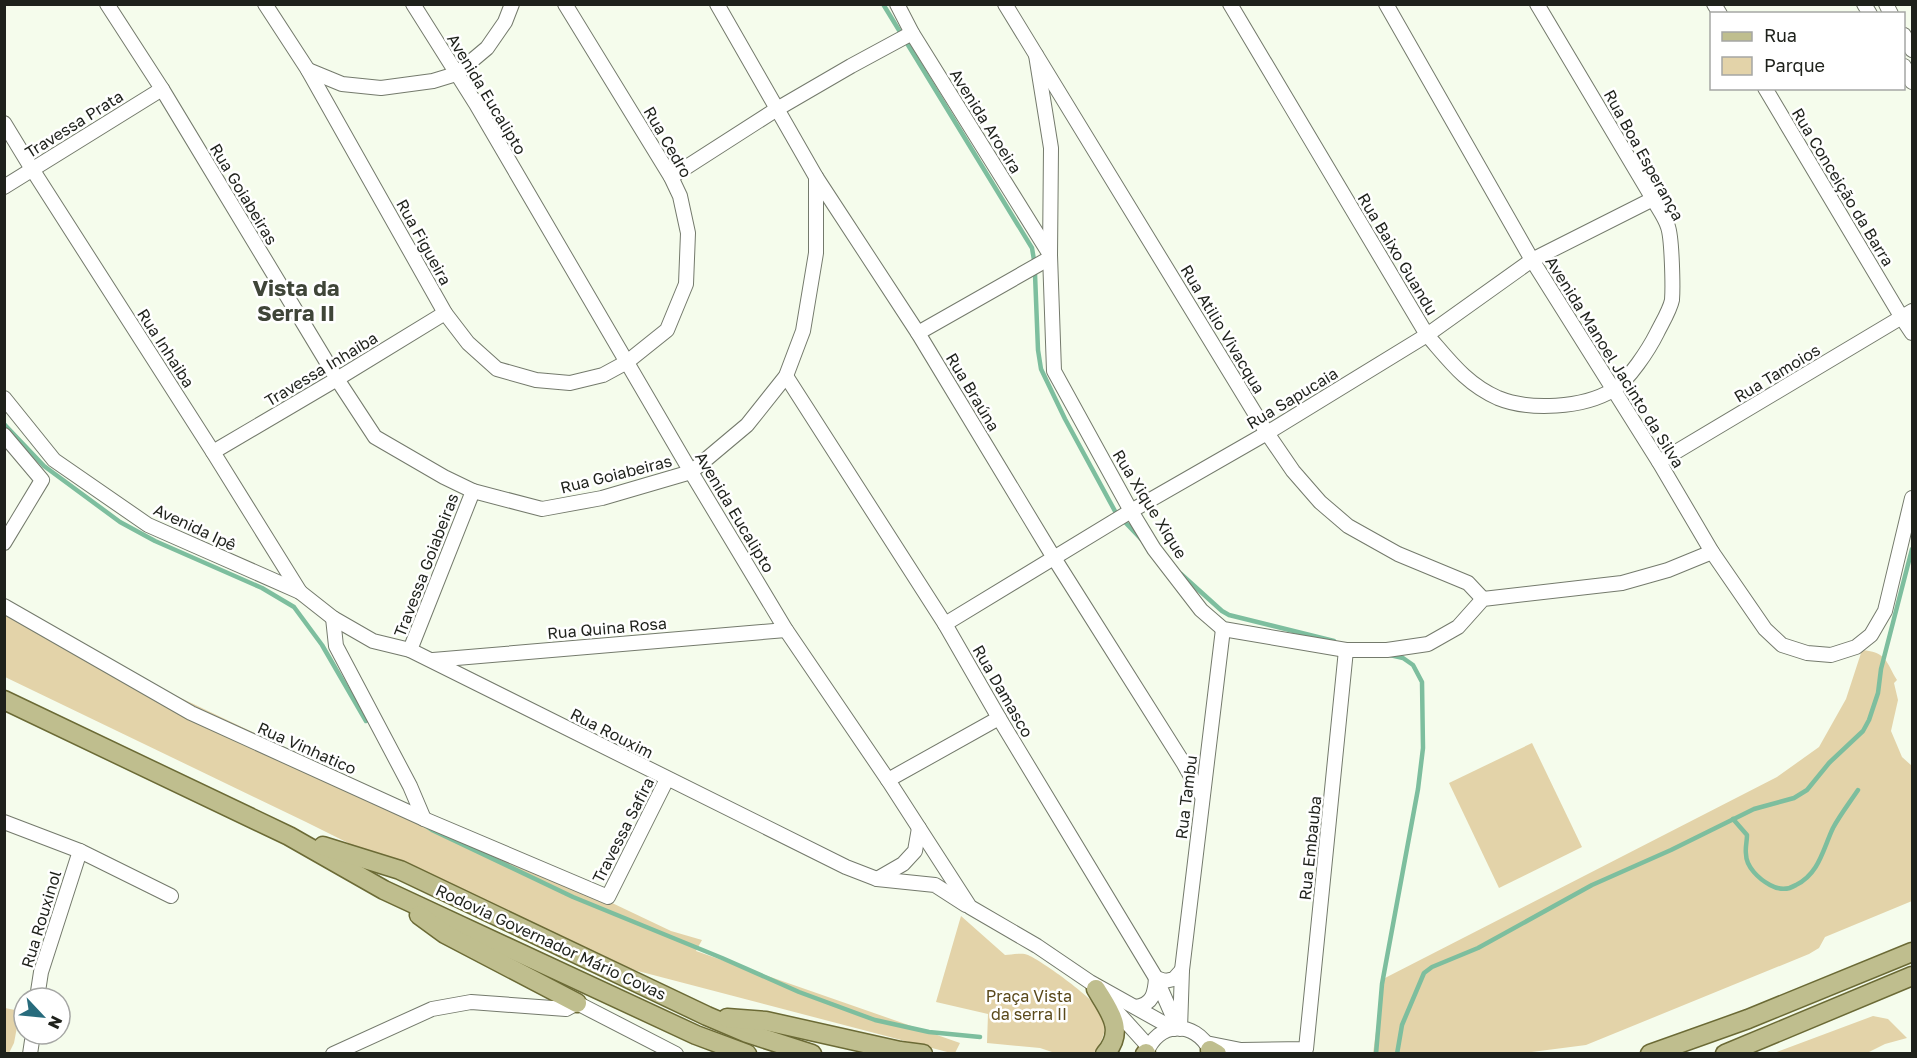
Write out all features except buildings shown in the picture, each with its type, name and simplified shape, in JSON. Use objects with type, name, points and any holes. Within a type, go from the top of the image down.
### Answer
[{"type":"main road","name":"Rodovia Governador Mário Covas","points":[[4,700],[289,836],[384,890],[696,1035],[747,1053]]},
{"type":"main road","name":"Rodovia Governador Mário Covas","points":[[289,836],[400,870],[707,1016],[747,1033],[812,1053]]},
{"type":"main road","points":[[384,890],[445,934],[577,1003]]},
{"type":"main road","points":[[1650,1053],[1748,1019],[1912,952]]},
{"type":"main road","points":[[1726,1053],[1912,976]]},
{"type":"main road","points":[[1093,985],[1114,1019],[1115,1034],[1105,1053]]},
{"type":"main road","points":[[707,1016],[766,1021],[900,1052],[923,1053]]},
{"type":"street","name":"Rua Goiabeiras","points":[[107,4],[162,89],[337,379],[375,437],[472,491],[542,509],[602,498],[691,472],[747,425],[786,376],[803,332],[816,253],[816,177]]},
{"type":"street","name":"Rua Figueira","points":[[265,4],[308,69],[445,313],[468,343],[497,369],[536,380],[570,383],[603,375],[627,362]]},
{"type":"street","name":"Avenida Eucalipto","points":[[413,4],[476,104],[786,630],[888,780],[970,908],[1037,946],[1093,985],[1178,1028],[1194,1032],[1211,1050],[1306,1049]]},
{"type":"street","points":[[308,69],[342,84],[381,88],[433,81],[456,74],[487,48],[506,22],[512,4]]},
{"type":"street","name":"Rua Cedro","points":[[565,4],[671,177],[680,196],[688,233],[686,284],[667,330],[627,362]]},
{"type":"street","name":"Rua Braúna","points":[[717,4],[816,177],[918,333],[1202,796]]},
{"type":"street","name":"Avenida Aroeira","points":[[897,4],[904,37],[1050,256]]},
{"type":"street","name":"Rua Atilio Vivacqua","points":[[1005,4],[1267,433],[1293,471],[1320,502],[1348,526],[1398,554],[1468,583],[1483,599]]},
{"type":"street","name":"Rua Baixo Guandu","points":[[1230,4],[1427,335],[1461,375],[1498,398],[1521,404],[1552,406],[1592,399],[1614,390]]},
{"type":"street","name":"Avenida Manoel Jacinto da Silva","points":[[1386,4],[1532,260],[1713,552],[1765,629],[1782,645],[1807,653],[1831,656],[1856,647],[1871,634],[1885,611],[1912,498]]},
{"type":"street","name":"Rua Boa Esperança","points":[[1537,4],[1669,228],[1672,302],[1652,344],[1635,368],[1614,390]]},
{"type":"street","points":[[671,177],[777,109],[904,37]]},
{"type":"street","name":"Rua Xique Xique","points":[[1036,55],[1051,148],[1050,256],[1054,371],[1154,549],[1201,610],[1223,629]]},
{"type":"street","points":[[1905,68],[1912,82]]},
{"type":"street","name":"Travessa Prata","points":[[4,187],[162,89]]},
{"type":"street","name":"Rua Conceição da Barra","points":[[1766,90],[1907,315],[1912,333]]},
{"type":"street","name":"Rua Inhaiba","points":[[4,123],[300,592]]},
{"type":"street","name":"Rua Sapucaia","points":[[945,624],[1427,335],[1532,260],[1653,199]]},
{"type":"street","points":[[918,333],[1050,256]]},
{"type":"street","name":"Travessa Inhaiba","points":[[213,452],[445,313]]},
{"type":"street","name":"Rua Tamoios","points":[[1659,462],[1907,315]]},
{"type":"street","name":"Rua Damasco","points":[[786,376],[945,624],[1156,978],[1178,1028]]},
{"type":"street","name":"Avenida Ipê","points":[[7,406],[54,460],[148,525],[300,592],[333,618]]},
{"type":"street","points":[[4,435],[42,480],[4,543]]},
{"type":"street","name":"Travessa Goiabeiras","points":[[410,650],[472,491]]},
{"type":"street","points":[[1223,629],[1346,650],[1387,650],[1428,644],[1458,627],[1483,599],[1623,583],[1668,570],[1713,552]]},
{"type":"street","name":"Rua Vinhatico","points":[[4,606],[191,713],[424,819],[608,897]]},
{"type":"street","points":[[333,618],[336,645],[410,786],[424,819]]},
{"type":"street","name":"Rua Rouxim","points":[[333,618],[373,641],[410,650],[846,867],[878,879],[934,885],[970,908]]},
{"type":"street","name":"Rua Tambu","points":[[1178,1028],[1182,970],[1223,629]]},
{"type":"street","name":"Rua Quina Rosa","points":[[430,660],[786,630]]},
{"type":"street","name":"Rua Embauba","points":[[1306,1049],[1346,650]]},
{"type":"street","points":[[888,780],[999,718]]},
{"type":"street","points":[[1184,764],[1207,758]]},
{"type":"street","name":"Travessa Safira","points":[[608,897],[667,779]]},
{"type":"street","points":[[4,822],[80,851],[171,896]]},
{"type":"street","points":[[878,879],[903,864],[915,850],[919,828]]},
{"type":"street","name":"Rua Rouxinol","points":[[39,986],[41,972],[80,851]]},
{"type":"street","points":[[1136,1007],[1151,1000],[1155,991],[1156,978],[1166,981],[1174,980],[1182,970]]},
{"type":"street","name":"Avenida Eucalipto","points":[[1093,985],[1146,1052]]},
{"type":"street","points":[[333,1053],[432,1010],[471,1002],[567,1009],[577,1003],[676,1053]]},
{"type":"street","points":[[1146,1052],[1155,1037],[1162,1032],[1178,1028]]},
{"type":"green space","points":[[4,614],[671,931],[702,940],[696,951],[960,1043],[955,1053],[951,1053],[569,953],[306,822],[5,677]]},
{"type":"green space","points":[[1862,650],[1876,653],[1885,659],[1897,680],[1894,683],[1898,700],[1891,731],[1902,757],[1912,766],[1912,901],[1825,937],[1819,948],[1809,954],[1586,1045],[1516,1054],[1373,1054],[1383,979],[1777,777],[1819,747],[1846,699]]},
{"type":"green space","points":[[1532,743],[1582,847],[1499,888],[1449,783]]},
{"type":"green space","name":"Praça Vista da serra II","points":[[961,916],[1005,955],[1023,954],[1035,959],[1069,982],[1099,1009],[1103,1015],[1104,1031],[1093,1054],[1055,1053],[1040,1048],[987,1043],[988,1014],[936,1002]]},
{"type":"green space","points":[[5,1008],[12,1009],[12,1046],[9,1053],[5,1053]]},
{"type":"green space","points":[[1873,1016],[1888,1019],[1907,1038],[1885,1044],[1867,1053],[1774,1053]]},
{"type":"waterway","points":[[883,4],[1032,248],[1034,260]]},
{"type":"waterway","points":[[1035,274],[1041,369],[1065,419],[1116,513]]},
{"type":"waterway","points":[[4,424],[44,466],[120,522],[155,541],[262,588],[294,607],[322,645],[366,721]]},
{"type":"waterway","points":[[1123,520],[1142,540]]},
{"type":"waterway","points":[[1397,1054],[1402,1025],[1424,973],[1432,967],[1478,948],[1592,885],[1671,850],[1754,809],[1794,798],[1807,790],[1829,763],[1863,731],[1869,720],[1878,693],[1881,669],[1912,549]]},
{"type":"waterway","points":[[1181,574],[1229,615],[1334,641]]},
{"type":"waterway","points":[[1376,1054],[1382,984],[1418,789],[1423,748],[1422,682],[1413,665],[1403,658],[1390,655]]},
{"type":"waterway","points":[[1733,819],[1747,835],[1747,859],[1754,872],[1773,887],[1787,889],[1804,880],[1815,868],[1833,828],[1858,790]]},
{"type":"waterway","points":[[426,826],[573,897],[799,992],[875,1020],[929,1032],[980,1037]]},
{"type":"district","name":"Vista da Serra II","points":[[296,300]]}]
